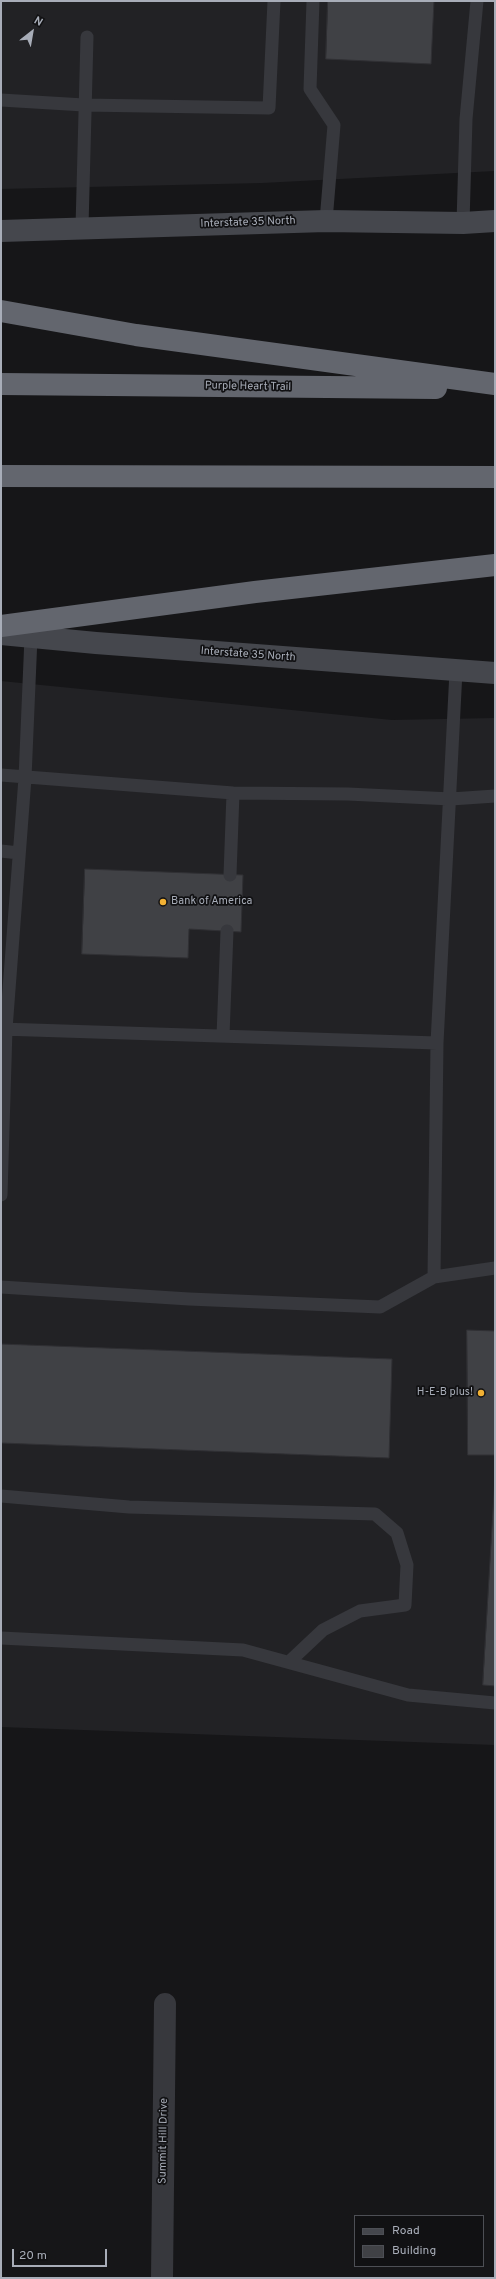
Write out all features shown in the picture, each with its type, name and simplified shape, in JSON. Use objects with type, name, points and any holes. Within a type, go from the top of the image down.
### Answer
[{"type":"highway","points":[[1,311],[136,335],[495,384]]},
{"type":"highway","name":"Purple Heart Trail","points":[[1,384],[495,389]]},
{"type":"highway","points":[[1,476],[495,477]]},
{"type":"highway","points":[[1,626],[256,592],[495,565]]},
{"type":"main road","name":"Interstate 35 North","points":[[1,231],[326,221],[463,223],[495,221]]},
{"type":"main road","name":"Interstate 35 North","points":[[1,634],[495,673]]},
{"type":"street","name":"Summit Hill Drive","points":[[162,2278],[165,2004]]},
{"type":"lane","points":[[1,100],[84,105],[268,108],[274,1]]},
{"type":"lane","points":[[313,1],[310,89],[334,125],[326,221]]},
{"type":"lane","points":[[463,223],[466,119],[477,1]]},
{"type":"lane","points":[[82,228],[84,105],[87,37]]},
{"type":"lane","points":[[1,1195],[4,1029],[19,853],[31,637]]},
{"type":"lane","points":[[434,1277],[437,1043],[451,799],[456,671]]},
{"type":"lane","points":[[1,775],[24,778],[233,793],[348,794],[451,799],[495,796]]},
{"type":"lane","points":[[230,875],[233,793]]},
{"type":"lane","points":[[1,851],[19,853]]},
{"type":"lane","points":[[223,1036],[227,931]]},
{"type":"lane","points":[[4,1029],[437,1043]]},
{"type":"lane","points":[[1,1287],[189,1299],[380,1307],[434,1277],[495,1268]]},
{"type":"lane","points":[[1,1496],[129,1507],[375,1514],[397,1533],[399,1539],[407,1565],[405,1605],[360,1611],[323,1630],[289,1662]]},
{"type":"lane","points":[[1,1638],[243,1650],[408,1694],[495,1703]]},
{"type":"shaded area","points":[[1,1],[495,1],[495,171],[262,183],[1,189]]},
{"type":"shaded area","points":[[1,681],[392,720],[495,718],[495,1745],[1,1727]]},
{"type":"building","points":[[328,1],[434,1],[431,64],[326,59]]},
{"type":"building","name":"Bank of America","points":[[85,869],[243,875],[241,932],[189,929],[188,958],[82,954]]},
{"type":"building","name":"H-E-B plus!","points":[[467,1330],[495,1331],[495,1455],[468,1455]]},
{"type":"building","points":[[1,1344],[392,1359],[389,1458],[1,1443]]},
{"type":"building","points":[[495,1477],[495,1686],[483,1685]]},
{"type":"place","name":"Bank of America","points":[[163,902]]},
{"type":"place","name":"H-E-B plus!","points":[[481,1393]]}]
